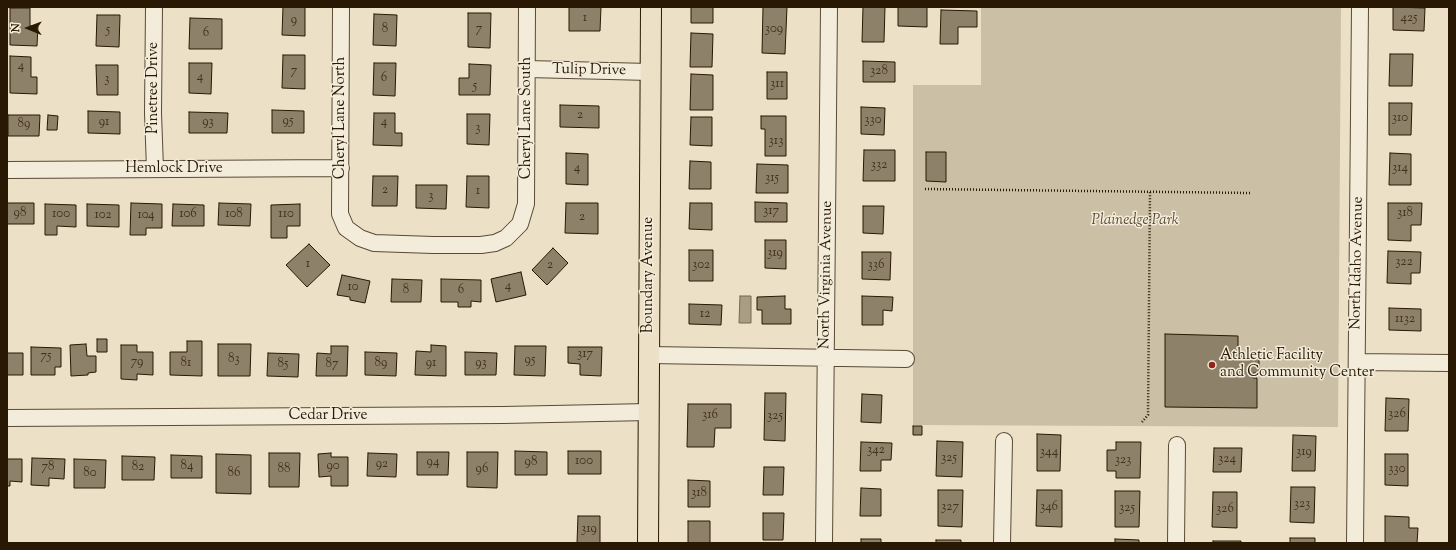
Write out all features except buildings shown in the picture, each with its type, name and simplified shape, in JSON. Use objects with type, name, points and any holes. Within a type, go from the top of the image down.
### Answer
[{"type":"main road","name":"Boundary Avenue","points":[[648,543],[651,7]]},
{"type":"street","name":"Pinetree Drive","points":[[154,7],[153,112],[155,169]]},
{"type":"street","name":"Cheryl Lane North","points":[[341,7],[340,214],[346,228]]},
{"type":"street","name":"Cheryl Lane South","points":[[346,228],[360,238],[374,244],[481,245],[495,243],[506,238],[520,224],[526,204],[527,7]]},
{"type":"street","name":"North Virginia Avenue","points":[[824,543],[829,7]]},
{"type":"street","name":"North Idaho Avenue","points":[[1355,543],[1360,7]]},
{"type":"street","name":"Tulip Drive","points":[[527,69],[650,72]]},
{"type":"street","name":"Hemlock Drive","points":[[7,170],[341,168]]},
{"type":"street","points":[[649,355],[906,359]]},
{"type":"street","points":[[1357,362],[1449,363]]},
{"type":"street","name":"Cedar Drive","points":[[7,418],[503,415],[649,412]]},
{"type":"street","points":[[1002,543],[1004,440]]},
{"type":"street","points":[[1176,543],[1177,445]]},
{"type":"path","points":[[925,189],[1251,193]]},
{"type":"path","points":[[1142,422],[1148,415],[1150,192]]},
{"type":"green space","name":"Plainedge Park","points":[[981,7],[1341,7],[1338,427],[913,425],[913,85],[981,85]]},
{"type":"shaded area","points":[[740,296],[751,296],[751,323],[739,323]]},
{"type":"place","name":"Athletic Facility and Community Center","points":[[1212,365]]}]
